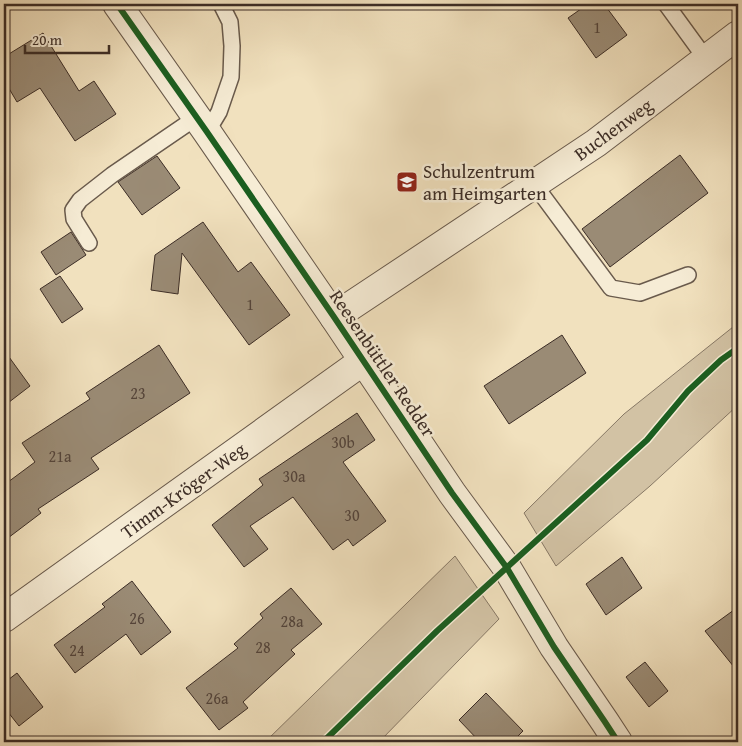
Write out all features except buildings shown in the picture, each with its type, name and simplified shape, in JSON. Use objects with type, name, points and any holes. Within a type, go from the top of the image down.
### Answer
[{"type":"street","name":"Reesenbüttler Redder","points":[[117,4],[202,124],[452,493],[507,568],[554,647],[618,742]]},
{"type":"street","name":"Buchenweg","points":[[334,317],[596,142],[738,35]]},
{"type":"street","name":"Timm-Kröger-Weg","points":[[4,618],[363,361]]},
{"type":"lane","points":[[89,243],[74,219],[73,210],[80,200],[112,175],[202,124],[218,112],[230,77],[232,46],[230,22],[220,4]]},
{"type":"lane","points":[[666,4],[706,59]]},
{"type":"lane","points":[[534,184],[611,288],[640,293],[688,275]]},
{"type":"shaded area","points":[[738,323],[738,405],[650,486],[556,566],[524,513],[624,414]]},
{"type":"shaded area","points":[[455,556],[499,619],[379,742],[265,742]]},
{"type":"cycle path","points":[[117,4],[334,317],[452,493],[507,568],[554,647],[618,742]]},
{"type":"cycle path","points":[[323,742],[437,631],[647,440],[688,391],[721,360],[738,348]]},
{"type":"place","name":"Schulzentrum am Heimgarten","points":[[407,182]]}]
